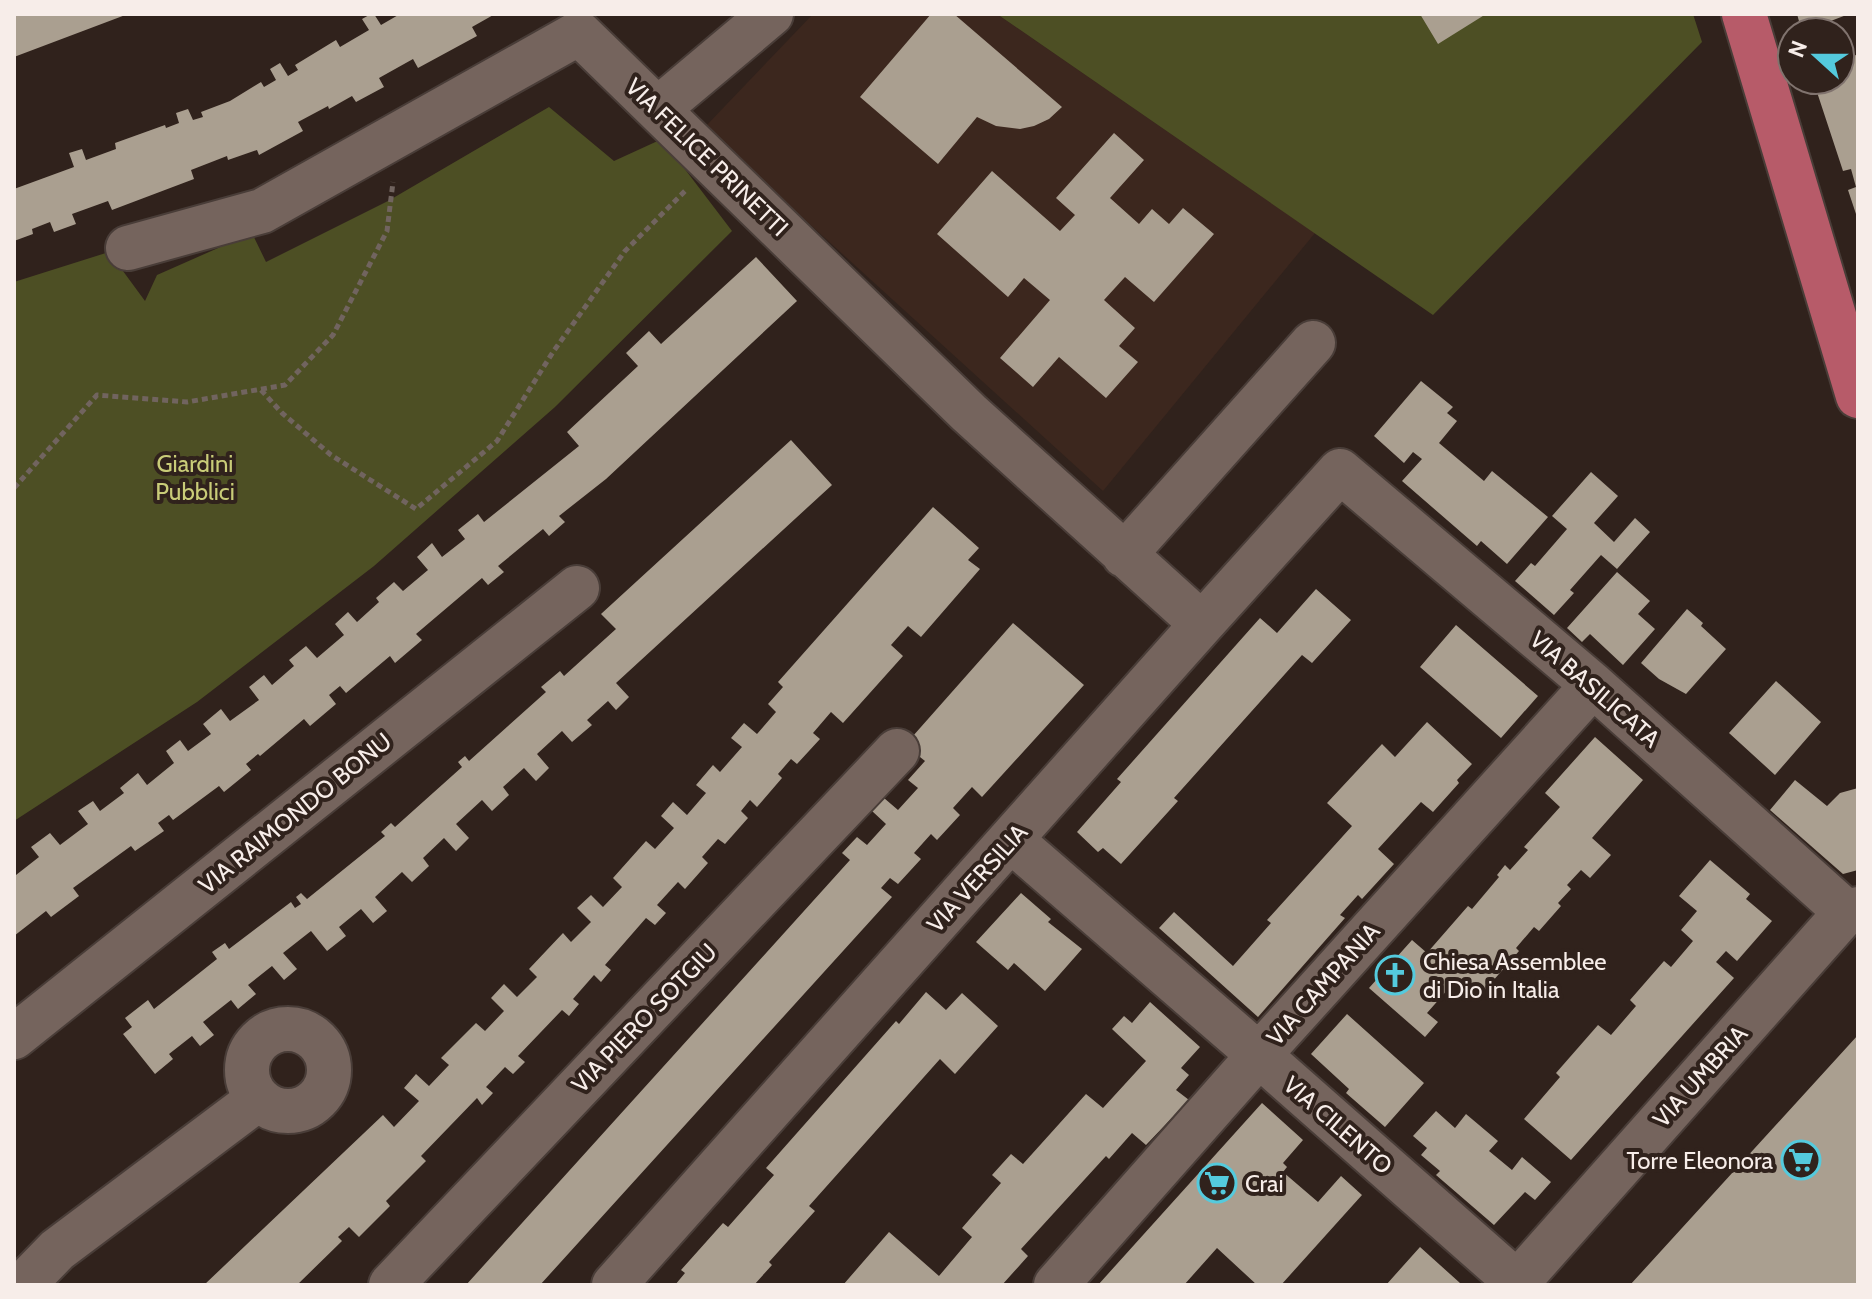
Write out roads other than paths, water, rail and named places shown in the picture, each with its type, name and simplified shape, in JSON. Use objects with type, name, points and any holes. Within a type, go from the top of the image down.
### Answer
[{"type":"main road","points":[[1744,14],[1858,396]]},
{"type":"street","points":[[658,109],[771,14]]},
{"type":"street","name":"VIA FELICE PRINETTI","points":[[128,248],[262,211],[579,33],[969,413],[1202,624]]},
{"type":"street","points":[[1124,555],[1313,343]]},
{"type":"street","name":"VIA VERSILIA","points":[[614,1285],[1340,471]]},
{"type":"street","name":"VIA BASILICATA","points":[[1340,471],[1852,910]]},
{"type":"street","name":"VIA RAIMONDO BONU","points":[[14,1037],[577,588]]},
{"type":"street","name":"VIA CAMPANIA","points":[[1056,1285],[1593,685]]},
{"type":"street","name":"VIA PIERO SOTGIU","points":[[391,1285],[897,751]]},
{"type":"street","name":"VIA CILENTO","points":[[1011,840],[1517,1284]]},
{"type":"street","name":"VIA UMBRIA","points":[[1517,1284],[1852,910]]},
{"type":"street","points":[[23,1285],[57,1250],[258,1099]]},
{"type":"place","name":"Chiesa Assemblee di Dio in Italia","points":[[1395,975]]},
{"type":"place","name":"Torre Eleonora","points":[[1801,1160]]},
{"type":"place","name":"Crai","points":[[1217,1183]]},
{"type":"park label","name":"Giardini Pubblici","points":[[195,477]]}]
